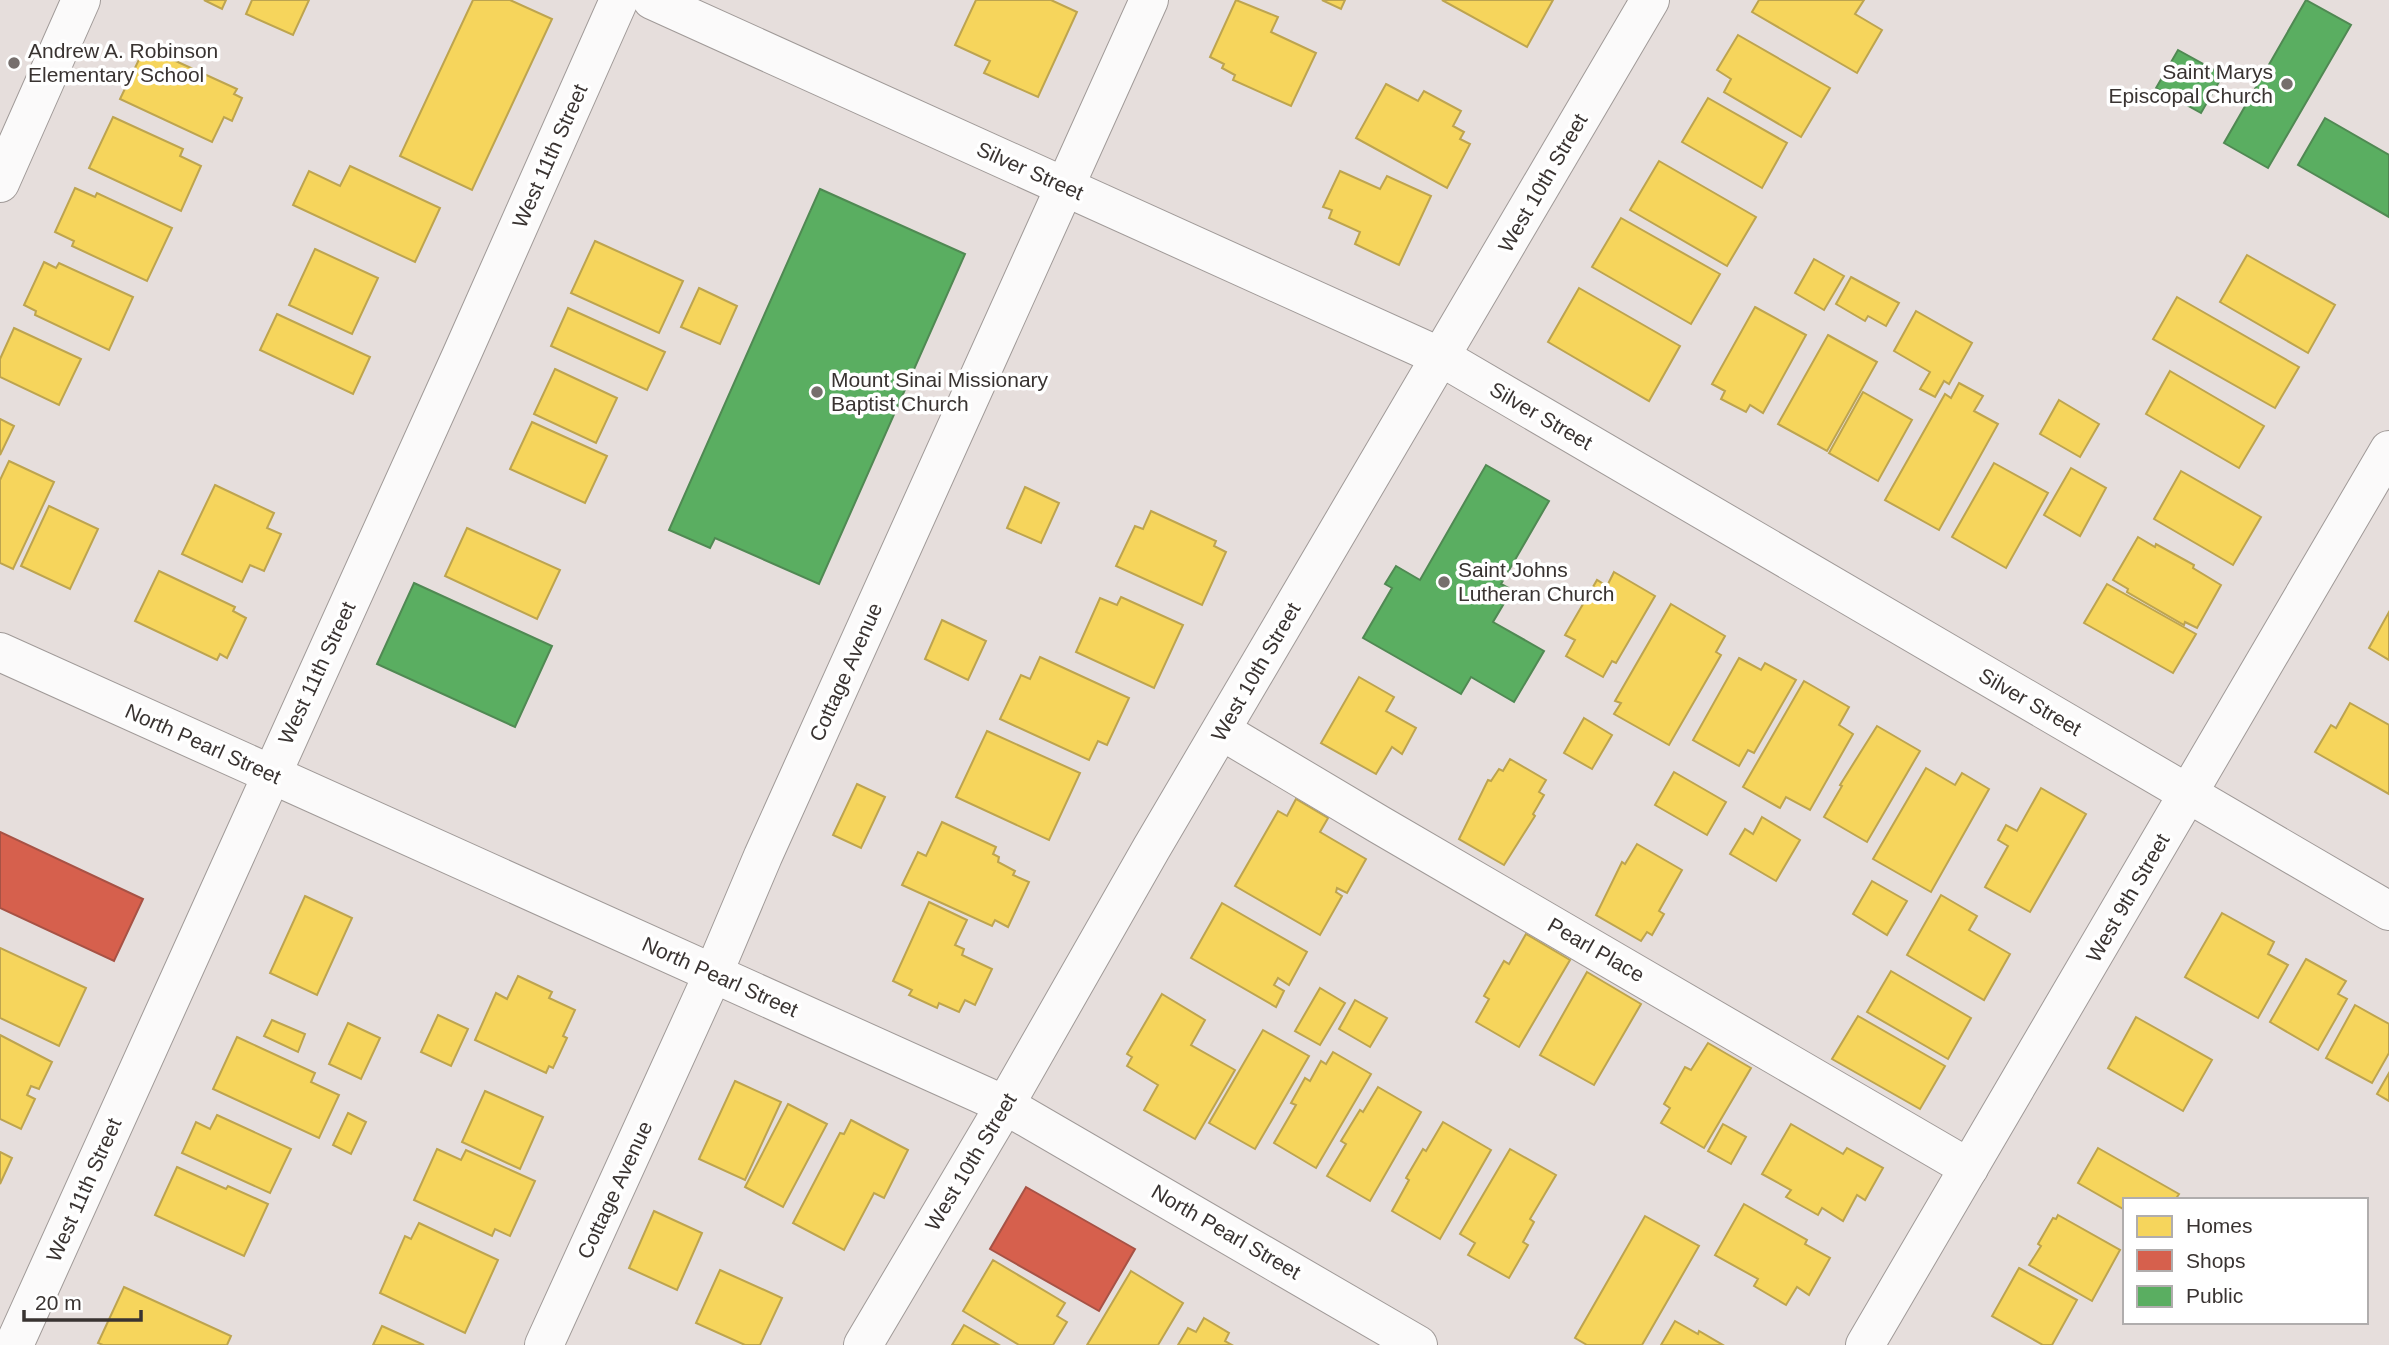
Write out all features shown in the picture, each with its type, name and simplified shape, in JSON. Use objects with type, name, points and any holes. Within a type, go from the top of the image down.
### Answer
[{"type":"street","points":[[0,183],[81,0]]},
{"type":"street","name":"West 11th Street","points":[[14,1345],[619,0]]},
{"type":"street","name":"Silver Street","points":[[652,0],[1441,357],[2389,911]]},
{"type":"street","name":"Cottage Avenue","points":[[544,1345],[1149,0]]},
{"type":"street","name":"West 10th Street","points":[[863,1345],[1650,0]]},
{"type":"street","name":"West 9th Street","points":[[1865,1345],[2389,450]]},
{"type":"street","name":"North Pearl Street","points":[[0,652],[1005,1105],[1418,1345]]},
{"type":"street","name":"Pearl Place","points":[[1222,731],[1969,1168]]},
{"type":"building: Homes","points":[[204,0],[226,0],[222,9]]},
{"type":"building: Homes","points":[[252,0],[309,0],[293,35],[246,14]]},
{"type":"building: Homes","points":[[473,0],[510,0],[552,19],[472,190],[400,156]]},
{"type":"building: Homes","points":[[976,0],[1051,0],[1077,12],[1038,97],[984,73],[990,61],[955,45]]},
{"type":"building: Homes","points":[[1236,0],[1278,17],[1271,32],[1316,53],[1291,106],[1233,80],[1235,75],[1222,68],[1224,64],[1210,57]]},
{"type":"building: Homes","points":[[1322,0],[1345,0],[1341,9]]},
{"type":"building: Homes","points":[[1442,0],[1553,0],[1527,47]]},
{"type":"building: Homes","points":[[1759,0],[1864,0],[1855,14],[1882,30],[1857,73],[1752,12]]},
{"type":"building: Homes","points":[[1738,35],[1830,88],[1801,137],[1724,92],[1731,79],[1717,70]]},
{"type":"building: Homes","points":[[145,47],[237,89],[234,94],[242,98],[232,121],[224,117],[212,142],[120,99]]},
{"type":"building: Homes","points":[[1386,84],[1418,101],[1424,91],[1461,111],[1453,126],[1464,132],[1460,139],[1470,144],[1447,188],[1356,138]]},
{"type":"building: Homes","points":[[1708,98],[1787,143],[1762,188],[1682,142]]},
{"type":"building: Homes","points":[[113,117],[183,149],[180,156],[201,166],[181,211],[89,168]]},
{"type":"building: Homes","points":[[1659,161],[1756,217],[1727,266],[1630,210]]},
{"type":"building: Homes","points":[[350,166],[440,208],[415,262],[293,205],[309,171],[340,186]]},
{"type":"building: Homes","points":[[1340,171],[1380,189],[1387,176],[1431,196],[1399,265],[1355,244],[1360,232],[1329,218],[1332,210],[1323,207]]},
{"type":"building: Homes","points":[[75,188],[95,197],[97,193],[172,228],[147,281],[72,246],[74,241],[55,232]]},
{"type":"building: Homes","points":[[1621,218],[1720,274],[1691,324],[1592,267]]},
{"type":"building: Homes","points":[[595,241],[683,281],[659,333],[571,293]]},
{"type":"building: Homes","points":[[315,249],[378,278],[352,334],[289,305]]},
{"type":"building: Homes","points":[[2247,255],[2335,305],[2308,353],[2220,302]]},
{"type":"building: Homes","points":[[1814,259],[1844,276],[1824,310],[1795,293]]},
{"type":"building: Homes","points":[[44,262],[56,268],[59,263],[133,297],[109,350],[35,315],[36,311],[24,305]]},
{"type":"building: Homes","points":[[1851,277],[1899,303],[1886,326],[1868,316],[1865,321],[1836,304]]},
{"type":"building: Homes","points":[[699,288],[737,306],[720,344],[681,327]]},
{"type":"building: Homes","points":[[1579,288],[1680,346],[1649,401],[1548,342]]},
{"type":"building: Homes","points":[[2177,297],[2299,367],[2275,408],[2153,339]]},
{"type":"building: Homes","points":[[1755,307],[1806,335],[1763,413],[1750,405],[1746,412],[1721,399],[1725,391],[1712,384]]},
{"type":"building: Homes","points":[[568,308],[665,352],[647,390],[551,346]]},
{"type":"building: Homes","points":[[1916,311],[1972,343],[1949,384],[1944,381],[1935,397],[1920,389],[1930,372],[1894,351]]},
{"type":"building: Homes","points":[[277,314],[370,357],[353,394],[260,350]]},
{"type":"building: Homes","points":[[14,328],[81,359],[59,405],[0,377],[0,359]]},
{"type":"building: Homes","points":[[1828,335],[1877,362],[1827,451],[1778,424]]},
{"type":"building: Homes","points":[[555,369],[617,398],[596,443],[534,414]]},
{"type":"building: Homes","points":[[2170,371],[2264,426],[2239,468],[2146,414]]},
{"type":"building: Homes","points":[[1959,383],[1983,396],[1974,411],[1998,424],[1939,530],[1885,500],[1945,394],[1951,398]]},
{"type":"building: Homes","points":[[1863,392],[1912,420],[1878,481],[1829,453]]},
{"type":"building: Homes","points":[[2059,400],[2099,424],[2080,457],[2040,434]]},
{"type":"building: Homes","points":[[0,419],[14,426],[0,455]]},
{"type":"building: Homes","points":[[532,422],[607,456],[585,503],[510,469]]},
{"type":"building: Homes","points":[[9,461],[54,482],[13,569],[0,563],[0,480]]},
{"type":"building: Homes","points":[[1994,463],[2048,493],[2006,568],[1952,537]]},
{"type":"building: Homes","points":[[2071,468],[2106,488],[2080,536],[2044,515]]},
{"type":"building: Homes","points":[[2181,471],[2261,517],[2233,565],[2154,519]]},
{"type":"building: Homes","points":[[215,485],[274,513],[267,528],[281,534],[264,571],[250,565],[242,582],[182,554]]},
{"type":"building: Homes","points":[[1025,487],[1059,503],[1041,543],[1007,528]]},
{"type":"building: Homes","points":[[49,506],[98,529],[70,589],[21,566]]},
{"type":"building: Homes","points":[[1151,511],[1216,541],[1214,546],[1226,552],[1202,605],[1116,566],[1135,526],[1143,529]]},
{"type":"building: Homes","points":[[467,528],[560,570],[537,619],[445,576]]},
{"type":"building: Homes","points":[[2138,537],[2194,565],[2193,568],[2221,585],[2197,628],[2185,622],[2184,625],[2127,592],[2128,589],[2113,580]]},
{"type":"building: Homes","points":[[159,571],[235,607],[233,611],[246,618],[227,658],[220,654],[217,660],[135,621]]},
{"type":"building: Homes","points":[[1614,572],[1655,596],[1616,663],[1612,661],[1603,677],[1566,656],[1575,640],[1565,635],[1597,580],[1607,586]]},
{"type":"building: Homes","points":[[2107,584],[2196,634],[2173,673],[2084,623]]},
{"type":"building: Homes","points":[[1121,597],[1183,625],[1154,688],[1076,652],[1100,598],[1117,605]]},
{"type":"building: Homes","points":[[1671,604],[1725,636],[1716,652],[1721,655],[1669,745],[1614,714],[1621,703],[1615,701]]},
{"type":"building: Homes","points":[[2389,612],[2389,660],[2369,648]]},
{"type":"building: Homes","points":[[942,620],[986,641],[968,680],[925,659]]},
{"type":"building: Homes","points":[[1040,657],[1129,698],[1107,745],[1098,741],[1089,760],[1000,719],[1021,675],[1030,679]]},
{"type":"building: Homes","points":[[1739,658],[1761,670],[1765,663],[1796,680],[1754,753],[1748,750],[1739,766],[1693,740]]},
{"type":"building: Homes","points":[[1359,677],[1394,697],[1386,711],[1416,728],[1402,754],[1392,747],[1376,774],[1321,743]]},
{"type":"building: Homes","points":[[1804,681],[1849,707],[1839,725],[1853,734],[1810,810],[1786,797],[1780,808],[1743,787]]},
{"type":"building: Homes","points":[[2350,703],[2389,725],[2389,794],[2315,752],[2331,725],[2336,728]]},
{"type":"building: Homes","points":[[1584,718],[1612,735],[1592,769],[1564,753]]},
{"type":"building: Homes","points":[[1877,726],[1920,751],[1867,842],[1824,817],[1842,786],[1840,785]]},
{"type":"building: Homes","points":[[987,731],[1080,773],[1049,840],[956,797]]},
{"type":"building: Homes","points":[[1510,759],[1546,780],[1539,792],[1544,795],[1533,814],[1535,816],[1504,865],[1459,839],[1488,780],[1491,781],[1499,769],[1503,771]]},
{"type":"building: Homes","points":[[1926,768],[1955,785],[1962,773],[1989,789],[1931,892],[1873,859]]},
{"type":"building: Homes","points":[[1674,772],[1726,802],[1707,835],[1655,805]]},
{"type":"building: Homes","points":[[857,784],[885,797],[861,848],[833,835]]},
{"type":"building: Homes","points":[[2041,788],[2086,814],[2030,912],[1985,887],[2008,846],[1998,840],[2006,825],[2017,831]]},
{"type":"building: Homes","points":[[1296,799],[1328,818],[1320,832],[1366,859],[1347,893],[1337,888],[1336,892],[1342,896],[1320,935],[1235,886],[1278,811],[1287,816]]},
{"type":"building: Homes","points":[[1762,817],[1800,840],[1776,881],[1730,854],[1745,829],[1753,834]]},
{"type":"building: Homes","points":[[942,822],[996,847],[993,854],[999,857],[998,862],[1015,871],[1013,875],[1029,882],[1008,927],[995,920],[992,926],[902,885],[918,852],[926,856]]},
{"type":"building: Homes","points":[[1637,844],[1682,870],[1659,911],[1664,914],[1652,935],[1647,932],[1641,941],[1596,915],[1622,862],[1625,864]]},
{"type":"building: Homes","points":[[1872,881],[1907,901],[1887,935],[1853,914]]},
{"type":"building: Homes","points":[[1941,895],[1977,916],[1969,930],[2010,954],[1984,1000],[1907,955]]},
{"type":"building: Homes","points":[[305,896],[352,918],[317,995],[270,973]]},
{"type":"building: Homes","points":[[929,902],[967,920],[955,945],[964,949],[962,955],[992,969],[975,1005],[965,1000],[959,1012],[939,1003],[937,1008],[909,995],[912,990],[893,981]]},
{"type":"building: Homes","points":[[1222,903],[1307,952],[1289,985],[1278,978],[1274,985],[1284,991],[1276,1007],[1191,958]]},
{"type":"building: Homes","points":[[2222,913],[2274,942],[2268,954],[2288,965],[2258,1018],[2185,977]]},
{"type":"building: Homes","points":[[1526,934],[1570,960],[1519,1047],[1476,1022],[1489,999],[1484,996],[1504,961],[1509,964]]},
{"type":"building: Homes","points":[[0,948],[86,988],[59,1046],[0,1018]]},
{"type":"building: Homes","points":[[2306,959],[2346,981],[2338,994],[2347,999],[2318,1050],[2270,1022]]},
{"type":"building: Homes","points":[[1891,971],[1971,1018],[1948,1059],[1867,1012]]},
{"type":"building: Homes","points":[[1587,972],[1641,1004],[1594,1085],[1540,1055]]},
{"type":"building: Homes","points":[[518,976],[552,992],[549,998],[575,1010],[563,1036],[567,1038],[553,1068],[549,1066],[546,1073],[475,1040],[496,993],[507,999]]},
{"type":"building: Homes","points":[[1320,988],[1345,1003],[1320,1045],[1295,1031]]},
{"type":"building: Homes","points":[[1162,994],[1205,1020],[1191,1045],[1235,1070],[1195,1139],[1144,1110],[1158,1085],[1127,1066],[1132,1057],[1127,1054]]},
{"type":"building: Homes","points":[[1355,1000],[1387,1018],[1370,1047],[1339,1029]]},
{"type":"building: Homes","points":[[2355,1005],[2389,1024],[2389,1053],[2372,1083],[2326,1058]]},
{"type":"building: Homes","points":[[438,1015],[468,1029],[451,1066],[421,1052]]},
{"type":"building: Homes","points":[[1858,1016],[1945,1066],[1920,1109],[1832,1059]]},
{"type":"building: Homes","points":[[2136,1017],[2212,1060],[2183,1111],[2108,1068]]},
{"type":"building: Homes","points":[[272,1020],[305,1034],[298,1052],[264,1036]]},
{"type":"building: Homes","points":[[348,1023],[380,1038],[361,1079],[329,1064]]},
{"type":"building: Homes","points":[[1263,1030],[1309,1056],[1255,1149],[1209,1123]]},
{"type":"building: Homes","points":[[0,1035],[52,1062],[39,1089],[31,1086],[27,1095],[35,1099],[21,1129],[0,1119]]},
{"type":"building: Homes","points":[[237,1037],[315,1073],[311,1082],[339,1095],[319,1138],[213,1089]]},
{"type":"building: Homes","points":[[1708,1043],[1751,1068],[1704,1148],[1661,1123],[1670,1108],[1664,1104],[1685,1067],[1691,1070]]},
{"type":"building: Homes","points":[[1333,1052],[1371,1074],[1316,1168],[1274,1143],[1296,1105],[1291,1103],[1305,1078],[1310,1081],[1321,1061],[1326,1064]]},
{"type":"building: Homes","points":[[2389,1073],[2389,1101],[2377,1094]]},
{"type":"building: Homes","points":[[735,1081],[781,1102],[745,1180],[699,1159]]},
{"type":"building: Homes","points":[[1378,1087],[1421,1112],[1370,1201],[1327,1176],[1346,1144],[1341,1141]]},
{"type":"building: Homes","points":[[485,1091],[543,1117],[520,1169],[462,1142]]},
{"type":"building: Homes","points":[[788,1104],[827,1124],[783,1207],[745,1187]]},
{"type":"building: Homes","points":[[348,1113],[366,1122],[351,1154],[333,1145]]},
{"type":"building: Homes","points":[[217,1115],[291,1149],[270,1193],[182,1153],[196,1122],[210,1129]]},
{"type":"building: Homes","points":[[851,1120],[908,1150],[884,1198],[874,1193],[844,1250],[793,1223],[840,1133],[844,1134]]},
{"type":"building: Homes","points":[[1443,1122],[1491,1150],[1440,1239],[1392,1211],[1409,1180],[1406,1178]]},
{"type":"building: Homes","points":[[1723,1124],[1746,1137],[1731,1164],[1708,1151]]},
{"type":"building: Homes","points":[[1791,1124],[1843,1154],[1847,1148],[1883,1168],[1865,1200],[1857,1195],[1843,1221],[1822,1208],[1818,1215],[1786,1197],[1791,1190],[1762,1174]]},
{"type":"building: Homes","points":[[2098,1148],[2179,1194],[2176,1198],[2123,1198],[2123,1209],[2078,1183]]},
{"type":"building: Homes","points":[[437,1149],[461,1160],[466,1150],[535,1181],[510,1236],[495,1229],[492,1236],[414,1200]]},
{"type":"building: Homes","points":[[1510,1149],[1556,1175],[1530,1219],[1534,1222],[1523,1242],[1528,1245],[1509,1278],[1468,1255],[1475,1243],[1460,1234]]},
{"type":"building: Homes","points":[[0,1152],[12,1158],[0,1184]]},
{"type":"building: Homes","points":[[177,1167],[268,1204],[244,1256],[155,1215]]},
{"type":"building: Homes","points":[[1744,1204],[1807,1240],[1805,1244],[1830,1258],[1809,1295],[1797,1287],[1786,1305],[1754,1286],[1758,1279],[1715,1255]]},
{"type":"building: Homes","points":[[654,1211],[702,1233],[677,1290],[629,1268]]},
{"type":"building: Homes","points":[[2058,1215],[2120,1250],[2092,1301],[2029,1265],[2053,1218],[2056,1219]]},
{"type":"building: Homes","points":[[1645,1216],[1699,1246],[1642,1345],[1587,1345],[1575,1338]]},
{"type":"building: Homes","points":[[419,1223],[498,1260],[465,1333],[380,1293],[405,1236],[411,1239]]},
{"type":"building: Homes","points":[[993,1260],[1065,1303],[1057,1316],[1067,1322],[1053,1345],[1019,1345],[963,1311]]},
{"type":"building: Homes","points":[[2019,1268],[2077,1300],[2052,1345],[2043,1345],[1992,1316]]},
{"type":"building: Homes","points":[[720,1270],[782,1298],[760,1345],[745,1345],[696,1323]]},
{"type":"building: Homes","points":[[1131,1271],[1183,1303],[1158,1345],[1087,1345]]},
{"type":"building: Homes","points":[[124,1287],[231,1336],[227,1345],[98,1343]]},
{"type":"building: Homes","points":[[1204,1318],[1229,1333],[1225,1341],[1232,1345],[1178,1345],[1188,1328],[1196,1332]]},
{"type":"building: Homes","points":[[1675,1321],[1698,1334],[1699,1331],[1723,1345],[1661,1345]]},
{"type":"building: Homes","points":[[964,1325],[999,1345],[952,1345]]},
{"type":"building: Homes","points":[[382,1326],[424,1345],[373,1345]]},
{"type":"building: Shops","points":[[0,832],[143,899],[114,961],[0,908]]},
{"type":"building: Shops","points":[[1026,1187],[1135,1249],[1099,1311],[990,1249]]},
{"type":"building: Public","name":"Saint Marys Episcopal Church","points":[[2306,0],[2351,25],[2268,168],[2224,143]]},
{"type":"building: Public","points":[[2178,50],[2223,75],[2201,113],[2156,88]]},
{"type":"building: Public","points":[[2325,118],[2389,155],[2389,217],[2298,165]]},
{"type":"building: Public","name":"Mount Sinai Missionary Baptist Church","points":[[820,189],[965,254],[819,584],[715,538],[710,548],[669,530]]},
{"type":"building: Public","name":"Saint Johns Lutheran Church","points":[[1486,465],[1549,501],[1501,584],[1512,590],[1493,622],[1544,651],[1514,702],[1471,677],[1461,694],[1363,638],[1392,588],[1385,584],[1396,566],[1420,580]]},
{"type":"building: Public","points":[[414,583],[552,646],[515,727],[377,664]]},
{"type":"place","name":"Andrew A. Robinson Elementary School","points":[[14,63]]},
{"type":"place","name":"Saint Marys Episcopal Church","points":[[2287,84]]},
{"type":"place","name":"Mount Sinai Missionary Baptist Church","points":[[817,392]]},
{"type":"place","name":"Saint Johns Lutheran Church","points":[[1444,582]]}]
